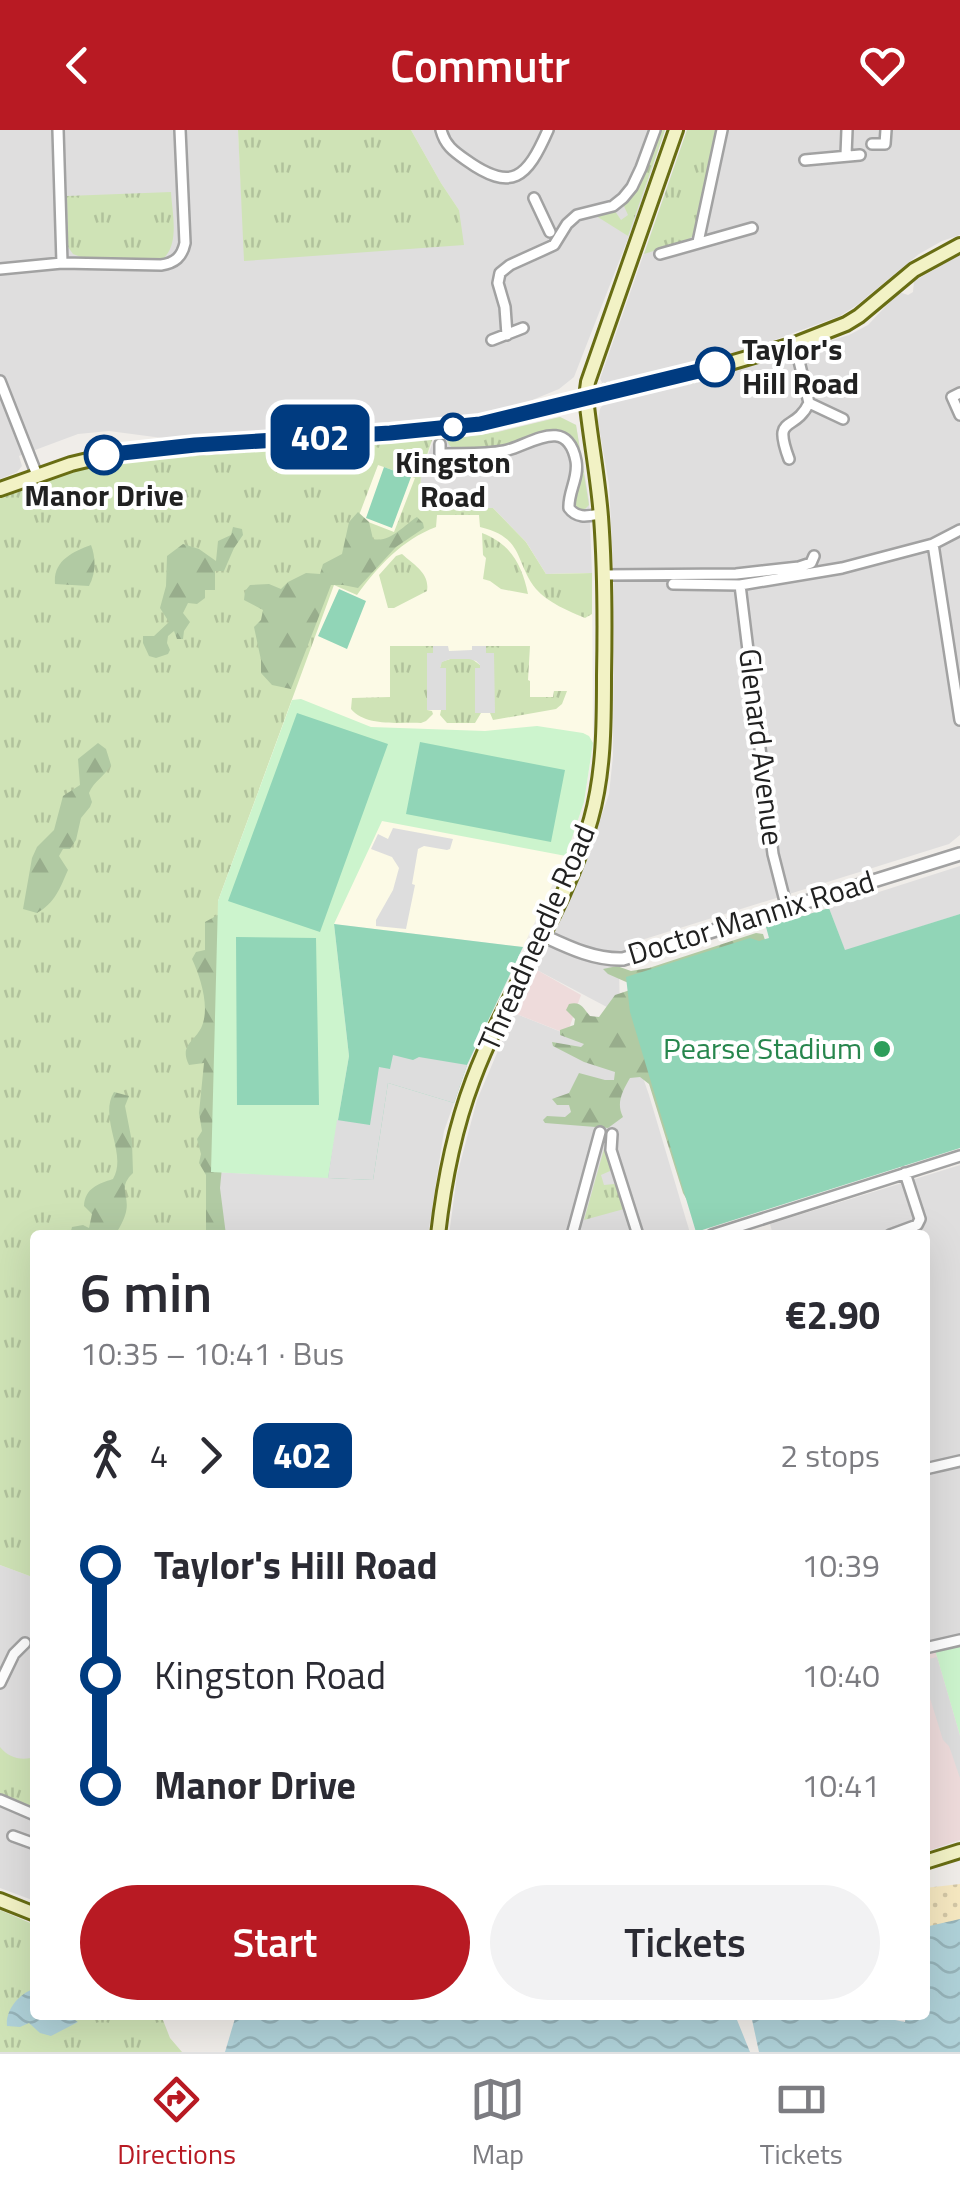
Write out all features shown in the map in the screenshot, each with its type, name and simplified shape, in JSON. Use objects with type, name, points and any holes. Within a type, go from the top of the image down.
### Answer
[{"type":"main road","points":[[586,397],[604,332],[676,130]]},
{"type":"main road","points":[[0,489],[71,464],[121,452],[480,424],[690,375],[830,331],[859,316],[914,270],[960,245]]},
{"type":"main road","name":"Threadneedle Road","points":[[439,1230],[451,1154],[473,1078],[582,849],[597,795],[604,730],[604,575],[601,514],[586,397]]},
{"type":"main road","points":[[930,1860],[960,1851]]},
{"type":"main road","points":[[0,1900],[30,1912]]},
{"type":"street","points":[[58,130],[62,263]]},
{"type":"street","points":[[0,269],[62,263],[162,265],[178,259],[185,242],[180,130]]},
{"type":"street","points":[[441,130],[448,146],[496,178],[514,177],[532,161],[548,130]]},
{"type":"street","points":[[556,220],[617,204],[632,187],[655,130]]},
{"type":"street","points":[[698,242],[722,130]]},
{"type":"street","points":[[846,155],[847,130]]},
{"type":"street","points":[[872,144],[885,144],[886,130]]},
{"type":"street","points":[[805,160],[860,155]]},
{"type":"street","points":[[475,181],[480,170]]},
{"type":"street","points":[[507,334],[498,282],[500,273],[554,245],[556,220],[534,198]]},
{"type":"street","points":[[617,204],[623,214]]},
{"type":"street","points":[[550,232],[556,220]]},
{"type":"street","points":[[660,254],[752,228]]},
{"type":"street","points":[[492,340],[522,328]]},
{"type":"street","points":[[789,459],[782,430],[809,403],[795,344]]},
{"type":"street","points":[[0,380],[37,476]]},
{"type":"street","points":[[960,392],[952,397],[960,415]]},
{"type":"street","points":[[809,403],[843,419]]},
{"type":"street","points":[[440,444],[440,454],[505,450],[545,436],[564,439],[576,464],[569,508],[578,516],[601,514]]},
{"type":"street","points":[[673,584],[740,585],[842,568],[933,544],[960,530]]},
{"type":"street","points":[[933,544],[960,720]]},
{"type":"street","points":[[604,575],[763,572],[811,563],[814,556]]},
{"type":"street","name":"Glenard Avenue","points":[[740,585],[773,854],[788,908]]},
{"type":"street","name":"Doctor Mannix Road","points":[[542,935],[602,958],[623,958],[960,854]]},
{"type":"street","points":[[573,1230],[600,1132]]},
{"type":"street","points":[[612,1134],[611,1150],[636,1230]]},
{"type":"street","points":[[728,1230],[960,1156]]},
{"type":"street","points":[[904,1230],[917,1225],[920,1219],[906,1173]]},
{"type":"street","points":[[606,1180],[619,1176]]},
{"type":"street","points":[[930,1468],[960,1460]]},
{"type":"street","points":[[930,1647],[960,1640]]},
{"type":"street","points":[[0,1682],[24,1643]]},
{"type":"street","points":[[0,1800],[30,1812]]},
{"type":"street","points":[[13,1836],[30,1842]]},
{"type":"shaded area","points":[[0,130],[238,130],[245,260],[459,210],[411,130],[665,130],[636,218],[574,377],[559,389],[479,415],[170,439],[109,431],[78,434],[19,456],[22,466],[0,479]]},
{"type":"shaded area","points":[[687,130],[960,130],[960,235],[919,254],[840,316],[669,373],[603,384],[600,379]]},
{"type":"shaded area","points":[[960,255],[960,835],[949,844],[632,943],[619,969],[620,1014],[537,970],[584,867],[609,794],[613,756],[614,580],[600,409],[616,397],[726,373],[849,335],[868,325],[899,292],[913,292],[914,281]]},
{"type":"shaded area","points":[[560,417],[576,425],[589,500],[592,573],[546,575],[526,542],[420,508],[421,473],[433,442]]},
{"type":"shaded area","points":[[433,437],[421,473],[421,508],[493,508],[526,542],[546,574],[592,573],[593,743],[584,802],[566,856],[523,947],[334,924],[349,1056],[328,1178],[218,901],[388,440]]},
{"type":"shaded area","points":[[433,646],[448,646],[449,651],[486,646],[486,653],[494,653],[495,713],[475,713],[475,668],[480,665],[469,659],[442,662],[440,668],[446,668],[446,710],[427,710],[427,653],[433,653]]},
{"type":"shaded area","points":[[393,828],[453,839],[447,850],[424,846],[418,849],[406,929],[376,926],[399,868],[392,857],[371,849],[378,834],[388,839]]},
{"type":"shaded area","points":[[960,866],[960,914],[845,951],[829,908]]},
{"type":"shaded area","points":[[537,970],[581,995],[567,1034],[514,1013]]},
{"type":"shaded area","points":[[514,1013],[631,1060],[635,1055],[689,1230],[450,1230],[457,1175],[477,1100]]},
{"type":"shaded area","points":[[393,1055],[467,1065],[454,1103],[388,1083],[373,1180],[328,1178],[337,1120],[370,1125],[379,1067],[390,1069]]},
{"type":"shaded area","points":[[388,1083],[454,1103],[444,1131],[429,1230],[217,1230],[211,1172],[372,1179]]},
{"type":"shaded area","points":[[960,1165],[960,1636],[930,1643],[930,1230],[772,1230],[770,1224]]},
{"type":"shaded area","points":[[0,1565],[30,1576],[30,1899],[0,1888]]},
{"type":"shaded area","points":[[935,1650],[960,1736],[960,1840],[930,1850],[930,1651]]},
{"type":"shaded area","points":[[937,1657],[960,1736],[960,1778],[930,1698],[930,1659]]},
{"type":"green space","points":[[238,130],[411,130],[459,210],[464,245],[244,261]]},
{"type":"green space","points":[[659,130],[665,130],[628,236],[593,214],[615,211],[621,220],[628,215],[623,204],[638,186]]},
{"type":"green space","points":[[687,130],[716,130],[694,235],[644,254]]},
{"type":"green space","points":[[171,192],[172,245],[163,259],[81,257],[68,247],[67,196]]},
{"type":"green space","points":[[560,417],[576,425],[589,505],[582,512],[572,501],[579,480],[567,436],[542,433],[504,447],[455,450],[447,440],[498,432]]},
{"type":"green space","points":[[433,437],[421,473],[420,508],[493,508],[526,542],[546,574],[592,573],[592,614],[585,618],[541,594],[512,544],[480,527],[479,515],[437,515],[436,527],[392,555],[357,595],[334,585],[218,901],[217,1230],[30,1230],[30,1576],[0,1565],[0,497],[73,470],[126,458]],"holes":[[[378,465],[415,478],[394,532],[358,518]]]},
{"type":"green space","points":[[384,467],[411,477],[392,528],[366,518]]},
{"type":"green space","points":[[358,512],[369,522],[373,539],[391,536],[417,517],[424,528],[396,547],[358,588],[331,585],[291,689],[272,685],[261,673],[254,627],[263,610],[244,600],[245,591],[250,585],[269,584],[281,589],[306,573],[320,574],[323,564],[342,554],[349,522]]},
{"type":"green space","points":[[233,527],[242,529],[243,535],[224,571],[215,571],[215,590],[205,590],[205,598],[197,604],[188,603],[183,613],[190,622],[183,639],[177,639],[174,631],[168,636],[168,654],[149,656],[143,636],[154,636],[169,622],[160,608],[166,586],[167,556],[183,544],[216,561],[218,541],[231,535]]},
{"type":"green space","points":[[482,533],[501,543],[514,557],[528,594],[501,589],[483,579],[486,558]]},
{"type":"green space","points":[[91,545],[94,566],[89,586],[55,584],[61,563]]},
{"type":"green space","points":[[402,554],[424,574],[427,591],[388,608],[379,575]]},
{"type":"green space","points":[[339,589],[366,601],[347,649],[318,636]]},
{"type":"green space","points":[[390,646],[433,646],[433,653],[427,653],[427,710],[433,714],[426,721],[374,721],[351,709],[352,698],[390,697]]},
{"type":"green space","points":[[486,646],[530,646],[530,697],[553,697],[554,691],[567,691],[562,704],[556,709],[493,720],[490,713],[494,713],[494,653],[486,653]]},
{"type":"green space","points":[[472,659],[480,665],[476,668],[475,713],[481,713],[475,723],[447,723],[440,715],[446,709],[446,669],[440,668],[441,662]]},
{"type":"green space","points":[[301,699],[371,727],[485,731],[537,726],[583,733],[593,743],[584,802],[566,856],[382,821],[334,924],[349,1056],[328,1178],[211,1172],[218,901],[292,700]]},
{"type":"green space","points":[[297,713],[388,744],[320,932],[228,901]]},
{"type":"green space","points":[[420,742],[565,770],[551,842],[406,814]]},
{"type":"green space","points":[[98,743],[106,749],[111,765],[89,793],[92,802],[81,818],[76,840],[59,856],[68,870],[53,900],[43,909],[37,913],[23,909],[32,858],[54,830],[63,796],[80,785],[78,759]]},
{"type":"green space","points":[[829,908],[845,950],[960,914],[960,1148],[695,1230],[630,1012],[626,977],[750,938],[769,938],[766,927]]},
{"type":"green space","points":[[225,911],[220,1188],[225,1230],[206,1230],[206,1175],[199,1163],[197,1139],[202,1131],[199,1113],[204,1063],[189,1065],[186,1058],[205,1015],[203,990],[192,959],[196,952],[205,950],[205,922]]},
{"type":"green space","points":[[334,924],[523,947],[467,1065],[454,1103],[388,1083],[373,1180],[328,1178],[349,1056]]},
{"type":"green space","points":[[763,934],[765,940],[687,1200],[649,1084],[640,1077],[630,1078],[620,1102],[623,1117],[608,1128],[545,1123],[547,1116],[565,1117],[571,1112],[569,1105],[557,1105],[552,1099],[569,1093],[579,1073],[614,1080],[615,1072],[584,1062],[552,1042],[581,1047],[584,1044],[560,1035],[560,1030],[574,1025],[575,1019],[566,1010],[569,1004],[579,1004],[590,1016],[599,1017],[615,995],[630,990],[633,985],[603,969],[649,968]]},
{"type":"green space","points":[[236,937],[316,938],[319,1105],[237,1105]]},
{"type":"green space","points":[[114,1092],[129,1096],[125,1106],[133,1173],[125,1187],[125,1215],[118,1230],[71,1230],[83,1225],[89,1228],[92,1214],[84,1206],[87,1195],[97,1185],[113,1179],[117,1169],[110,1102]]},
{"type":"green space","points":[[604,1149],[610,1171],[601,1175],[604,1185],[617,1187],[624,1209],[584,1220]]},
{"type":"green space","points":[[960,1644],[960,1736],[935,1650]]},
{"type":"green space","points":[[0,1747],[16,1758],[30,1758],[30,1808],[0,1795]]},
{"type":"green space","points":[[0,1910],[30,1923],[30,2020],[163,2020],[170,2038],[182,2052],[0,2052]]},
{"type":"sand","points":[[960,1884],[960,2014],[949,2018],[930,2017],[930,1887]]},
{"type":"water","points":[[960,1919],[960,2052],[759,2052],[752,2020],[930,2020],[930,1926]]},
{"type":"water","points":[[30,1991],[30,2020],[78,2022],[51,2036],[40,2033],[29,2023],[7,2026],[8,2014]]},
{"type":"water","points":[[235,2020],[737,2020],[750,2052],[225,2052]]},
{"type":"bus line","name":"402","points":[[104,455],[480,424],[715,367]]},
{"type":"place","name":"Taylor's Hill Road","points":[[715,367]]},
{"type":"place","name":"Kingston Road","points":[[453,427]]},
{"type":"place","name":"Manor Drive","points":[[104,455]]},
{"type":"place","name":"Pearse Stadium","points":[[882,1049]]}]
